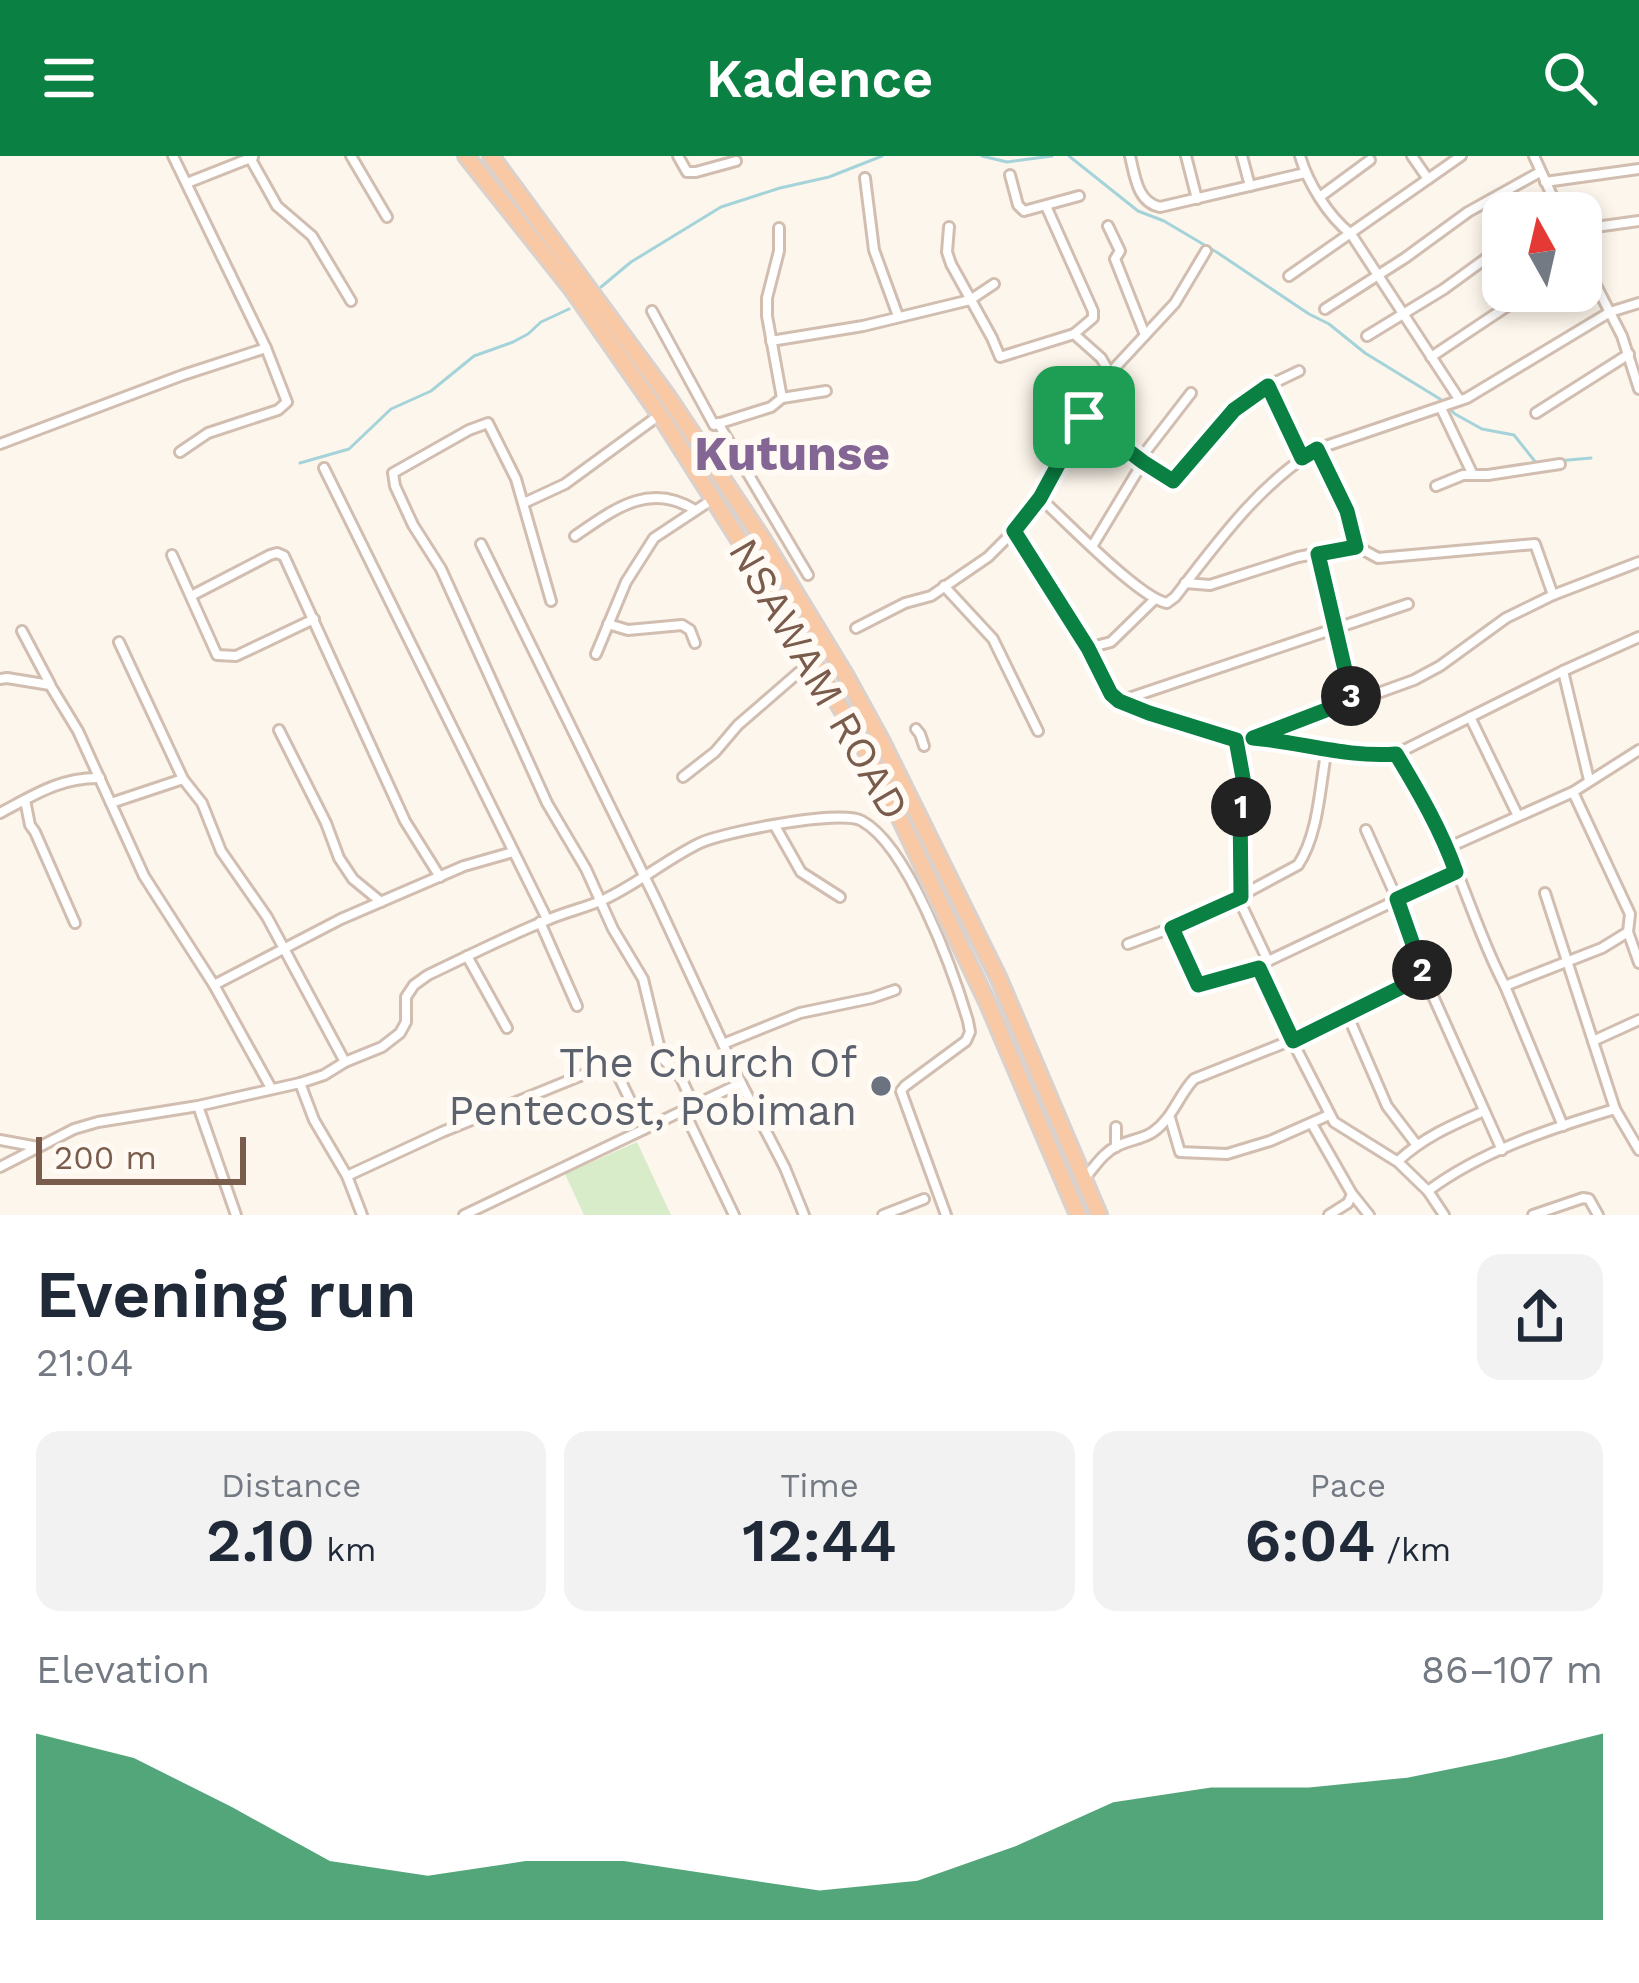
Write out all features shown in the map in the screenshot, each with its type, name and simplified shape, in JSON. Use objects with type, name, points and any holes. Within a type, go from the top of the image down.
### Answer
[{"type":"highway","name":"NSAWAM ROAD","points":[[466,156],[572,289],[656,411],[784,611],[878,770],[988,1004],[1078,1215]]},
{"type":"highway","name":"NSAWAM ROAD","points":[[491,156],[668,397],[762,538],[881,740],[999,979],[1099,1215]]},
{"type":"highway","points":[[656,411],[668,397]]},
{"type":"highway","name":"NSAWAM ROAD","points":[[1044,1089],[1109,1215]]},
{"type":"highway","name":"NSAWAM ROAD","points":[[1036,1115],[1044,1154],[1068,1215]]},
{"type":"street","points":[[173,156],[286,394],[286,404],[278,410],[216,430],[180,452]]},
{"type":"street","points":[[352,156],[387,217]]},
{"type":"street","points":[[679,156],[687,172],[736,161]]},
{"type":"street","points":[[1130,156],[1138,188],[1150,205],[1160,207],[1305,173]]},
{"type":"street","points":[[1186,156],[1197,199]]},
{"type":"street","points":[[1242,156],[1250,186]]},
{"type":"street","points":[[1300,156],[1305,173],[1431,357],[1472,473]]},
{"type":"street","points":[[1412,156],[1429,180]]},
{"type":"street","points":[[1289,276],[1461,156]]},
{"type":"street","points":[[1534,156],[1549,192]]},
{"type":"street","points":[[188,183],[251,157],[277,206],[318,244],[351,301]]},
{"type":"street","points":[[1321,196],[1370,160]]},
{"type":"street","points":[[1325,309],[1468,212],[1542,177],[1639,169]]},
{"type":"street","points":[[1010,175],[1024,211],[1079,196]]},
{"type":"street","points":[[865,178],[874,250],[898,316]]},
{"type":"street","points":[[949,227],[947,252],[1000,357],[1074,334],[1091,322],[1093,311],[1046,206]]},
{"type":"street","points":[[1602,226],[1639,221]]},
{"type":"street","points":[[1108,226],[1120,251],[1115,259],[1145,335]]},
{"type":"street","points":[[778,228],[766,304],[782,398]]},
{"type":"street","points":[[856,628],[905,603],[931,596],[988,557],[1014,531],[1040,498],[1110,373],[1174,303],[1206,251]]},
{"type":"street","points":[[1367,335],[1482,261]]},
{"type":"street","points":[[771,340],[863,326],[970,300],[994,284]]},
{"type":"street","points":[[1602,297],[1629,354],[1639,389]]},
{"type":"street","points":[[1040,498],[1154,600],[1167,603],[1237,517],[1302,458],[1467,398],[1610,312],[1639,303]]},
{"type":"street","points":[[652,311],[714,425],[769,408],[782,398],[826,392]]},
{"type":"street","points":[[1431,357],[1498,312]]},
{"type":"street","points":[[1074,334],[1110,373]]},
{"type":"street","points":[[0,444],[266,347]]},
{"type":"street","points":[[1535,413],[1629,354]]},
{"type":"street","points":[[1084,417],[1168,480],[1177,478],[1234,410],[1299,371]]},
{"type":"street","points":[[1268,386],[1302,458]]},
{"type":"street","points":[[1093,545],[1142,461],[1191,393]]},
{"type":"street","points":[[524,502],[565,484],[656,411]]},
{"type":"street","points":[[551,601],[517,479],[487,423],[409,462],[392,476],[412,525],[451,590],[547,803],[643,979],[658,1051],[680,1078],[734,1215]]},
{"type":"street","points":[[718,423],[808,575]]},
{"type":"street","points":[[1317,449],[1347,511],[1356,547]]},
{"type":"street","points":[[1436,486],[1472,473],[1488,475],[1560,464]]},
{"type":"street","points":[[324,468],[513,852],[577,1006]]},
{"type":"street","points":[[575,536],[605,515],[644,498],[695,510]]},
{"type":"street","points":[[596,654],[626,582],[654,538],[713,499]]},
{"type":"street","points":[[1014,531],[1088,648],[1111,694],[1149,713],[1236,740],[1291,741],[1370,756],[1396,754],[1639,637]]},
{"type":"street","points":[[481,544],[804,1215]]},
{"type":"street","points":[[1185,584],[1210,585],[1286,560],[1356,547],[1378,558],[1535,544],[1553,595]]},
{"type":"street","points":[[191,596],[280,553],[405,821],[440,877]]},
{"type":"street","points":[[1318,554],[1352,700]]},
{"type":"street","points":[[172,555],[214,653],[231,657],[249,651],[314,619]]},
{"type":"street","points":[[1253,738],[1414,680],[1496,624],[1553,595],[1639,562]]},
{"type":"street","points":[[944,586],[993,639],[1038,731]]},
{"type":"street","points":[[1088,648],[1111,642],[1154,600]]},
{"type":"street","points":[[1119,701],[1408,604]]},
{"type":"street","points":[[608,624],[628,629],[682,625],[690,630],[695,644]]},
{"type":"street","points":[[22,631],[79,731],[144,876],[214,985],[271,1088]]},
{"type":"street","points":[[118,642],[183,779],[202,803],[221,851],[267,917],[345,1062]]},
{"type":"street","points":[[682,777],[813,664]]},
{"type":"street","points":[[1562,671],[1589,780]]},
{"type":"street","points":[[0,680],[50,686]]},
{"type":"street","points":[[1470,717],[1518,816]]},
{"type":"street","points":[[916,729],[924,746]]},
{"type":"street","points":[[279,730],[340,858],[353,879],[382,902]]},
{"type":"street","points":[[1236,740],[1243,778],[1243,912],[1268,961]]},
{"type":"street","points":[[1128,944],[1241,897],[1298,865],[1313,823],[1327,748]]},
{"type":"street","points":[[1447,848],[1573,792],[1639,750]]},
{"type":"street","points":[[1396,754],[1447,848],[1563,1126]]},
{"type":"street","points":[[0,813],[57,784],[100,778]]},
{"type":"street","points":[[111,803],[183,779]]},
{"type":"street","points":[[1573,792],[1630,914],[1628,932],[1639,963]]},
{"type":"street","points":[[25,800],[30,826],[75,922]]},
{"type":"street","points":[[0,1167],[74,1129],[98,1122],[199,1106],[324,1075],[400,1033],[406,1022],[406,998],[428,975],[544,921],[601,901],[706,840],[838,816],[857,818],[901,860],[963,1005],[970,1032],[966,1041],[901,1091],[946,1215]]},
{"type":"street","points":[[775,826],[802,872],[839,897]]},
{"type":"street","points":[[1366,830],[1424,976],[1502,1150]]},
{"type":"street","points":[[901,860],[917,851]]},
{"type":"street","points":[[214,985],[341,920],[464,866],[513,852]]},
{"type":"street","points":[[1172,928],[1198,985],[1259,968],[1456,872]]},
{"type":"street","points":[[1545,893],[1615,1109],[1639,1150]]},
{"type":"street","points":[[1630,914],[1639,907]]},
{"type":"street","points":[[1505,986],[1612,943],[1628,932]]},
{"type":"street","points":[[467,956],[507,1028]]},
{"type":"street","points":[[1259,968],[1329,1114],[1342,1130],[1398,1162],[1428,1191],[1444,1215]]},
{"type":"street","points":[[1089,1172],[1116,1147],[1150,1134],[1170,1118],[1194,1079],[1293,1041],[1424,976]]},
{"type":"street","points":[[723,1044],[800,1013],[895,990]]},
{"type":"street","points":[[1348,1016],[1387,1106],[1416,1144]]},
{"type":"street","points":[[1593,1041],[1639,1020]]},
{"type":"street","points":[[347,1176],[607,1065],[615,1070],[644,1129]]},
{"type":"street","points":[[300,1083],[362,1215]]},
{"type":"street","points":[[464,1215],[742,1083]]},
{"type":"street","points":[[199,1106],[236,1215]]},
{"type":"street","points":[[1428,1191],[1502,1150],[1615,1109]]},
{"type":"street","points":[[1398,1162],[1416,1144],[1484,1111]]},
{"type":"street","points":[[1170,1118],[1180,1152],[1227,1154],[1329,1114]]},
{"type":"street","points":[[1312,1124],[1369,1215]]},
{"type":"street","points":[[1116,1127],[1116,1147]]},
{"type":"street","points":[[0,1140],[38,1147]]},
{"type":"street","points":[[1329,1215],[1348,1203],[1352,1194]]},
{"type":"street","points":[[884,1215],[924,1198]]},
{"type":"street","points":[[1533,1215],[1583,1198],[1589,1199],[1598,1215]]},
{"type":"green space","points":[[637,1142],[671,1215],[584,1215],[565,1174]]},
{"type":"waterway","points":[[601,287],[631,262],[721,207],[829,177],[882,156]]},
{"type":"waterway","points":[[982,156],[1007,162],[1052,156]]},
{"type":"waterway","points":[[1069,156],[1138,211],[1164,221],[1329,324],[1455,414],[1482,429],[1514,435],[1537,464]]},
{"type":"waterway","points":[[300,463],[349,449],[391,409],[431,391],[474,356],[513,342],[569,309]]},
{"type":"waterway","points":[[1557,461],[1591,458]]},
{"type":"place","name":"The Church Of Pentecost, Pobiman","points":[[881,1086]]},
{"type":"district","name":"Kutunse","points":[[792,453]]},
{"type":"route","points":[[1268,386],[1302,458],[1317,449],[1349,518],[1356,547],[1318,554],[1352,700],[1253,738],[1370,756],[1396,754],[1456,872],[1397,899],[1424,976],[1293,1041],[1259,968],[1198,985],[1172,928],[1241,897],[1243,778],[1236,740],[1149,713],[1111,694],[1088,648],[1014,531],[1040,498],[1084,417],[1173,481],[1234,410],[1268,386]]}]
